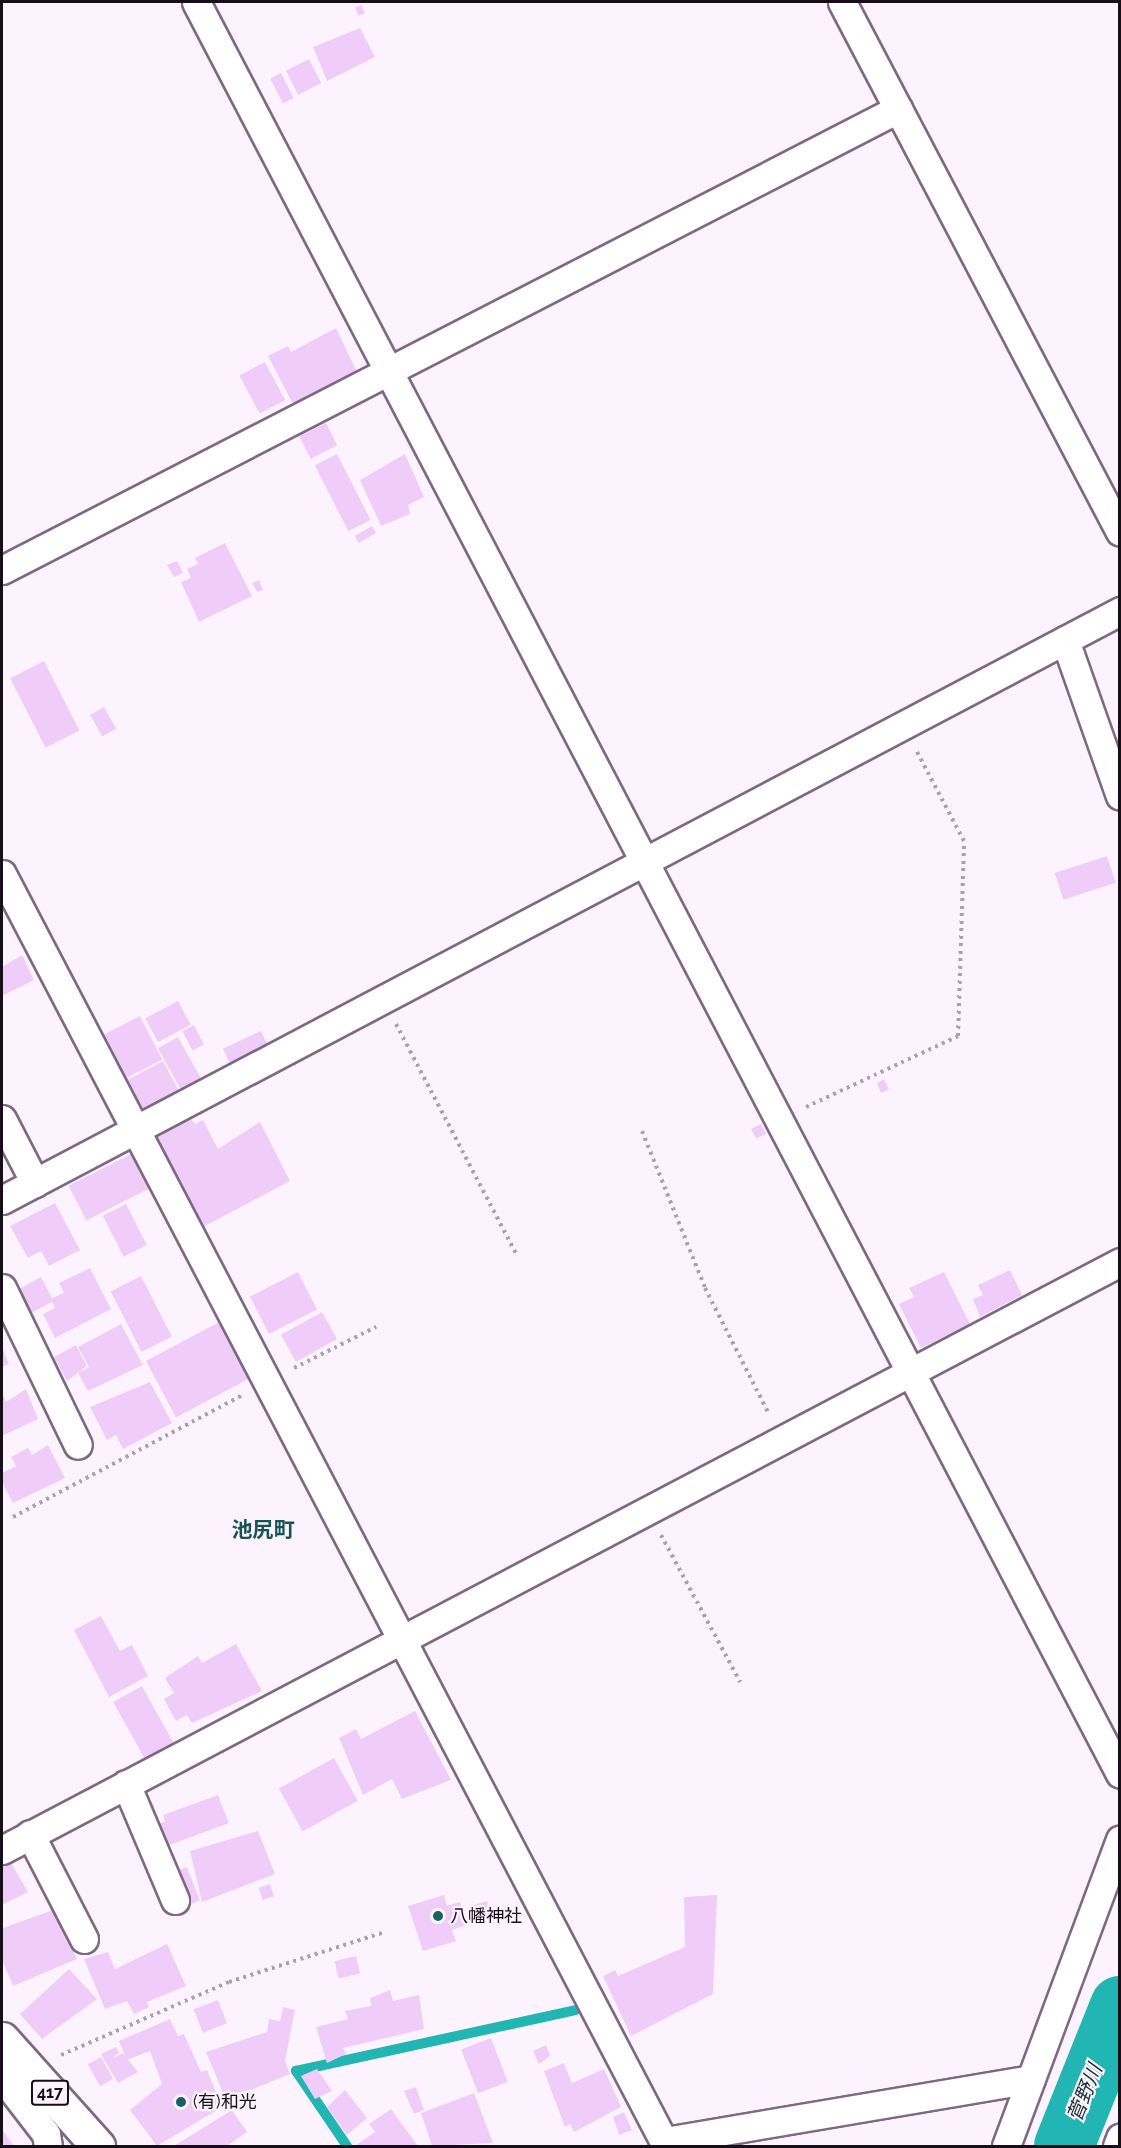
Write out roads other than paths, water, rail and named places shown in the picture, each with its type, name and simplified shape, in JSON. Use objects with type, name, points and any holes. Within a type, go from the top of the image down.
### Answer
[{"type":"highway","name":"417","points":[[2,2040],[14,2073],[98,2146]]},
{"type":"street","points":[[196,2],[391,369],[642,861],[1119,1774]]},
{"type":"street","points":[[842,2],[1119,532]]},
{"type":"street","points":[[2,570],[898,109]]},
{"type":"street","points":[[2,1200],[1119,611]]},
{"type":"street","points":[[1065,640],[1119,796]]},
{"type":"street","points":[[2,874],[404,1638],[665,2144],[1031,2079]]},
{"type":"street","points":[[2,1119],[35,1183]]},
{"type":"street","points":[[2,1850],[1119,1262]]},
{"type":"street","points":[[2,1288],[78,1444]]},
{"type":"street","points":[[126,1784],[175,1900]]},
{"type":"street","points":[[30,1834],[84,1939]]},
{"type":"street","points":[[1006,2146],[1119,1840]]},
{"type":"street","points":[[14,2073],[46,2134],[48,2146]]},
{"type":"street","points":[[1117,2146],[1119,2138]]},
{"type":"waterway","name":"菅野川","points":[[1064,2146],[1120,2006]]},
{"type":"waterway","points":[[347,2146],[296,2071],[575,2010]]},
{"type":"place","name":"八幡神社","points":[[438,1916]]},
{"type":"place","name":"(有)和光","points":[[181,2102]]},
{"type":"district","name":"池尻町","points":[[263,1530]]}]
